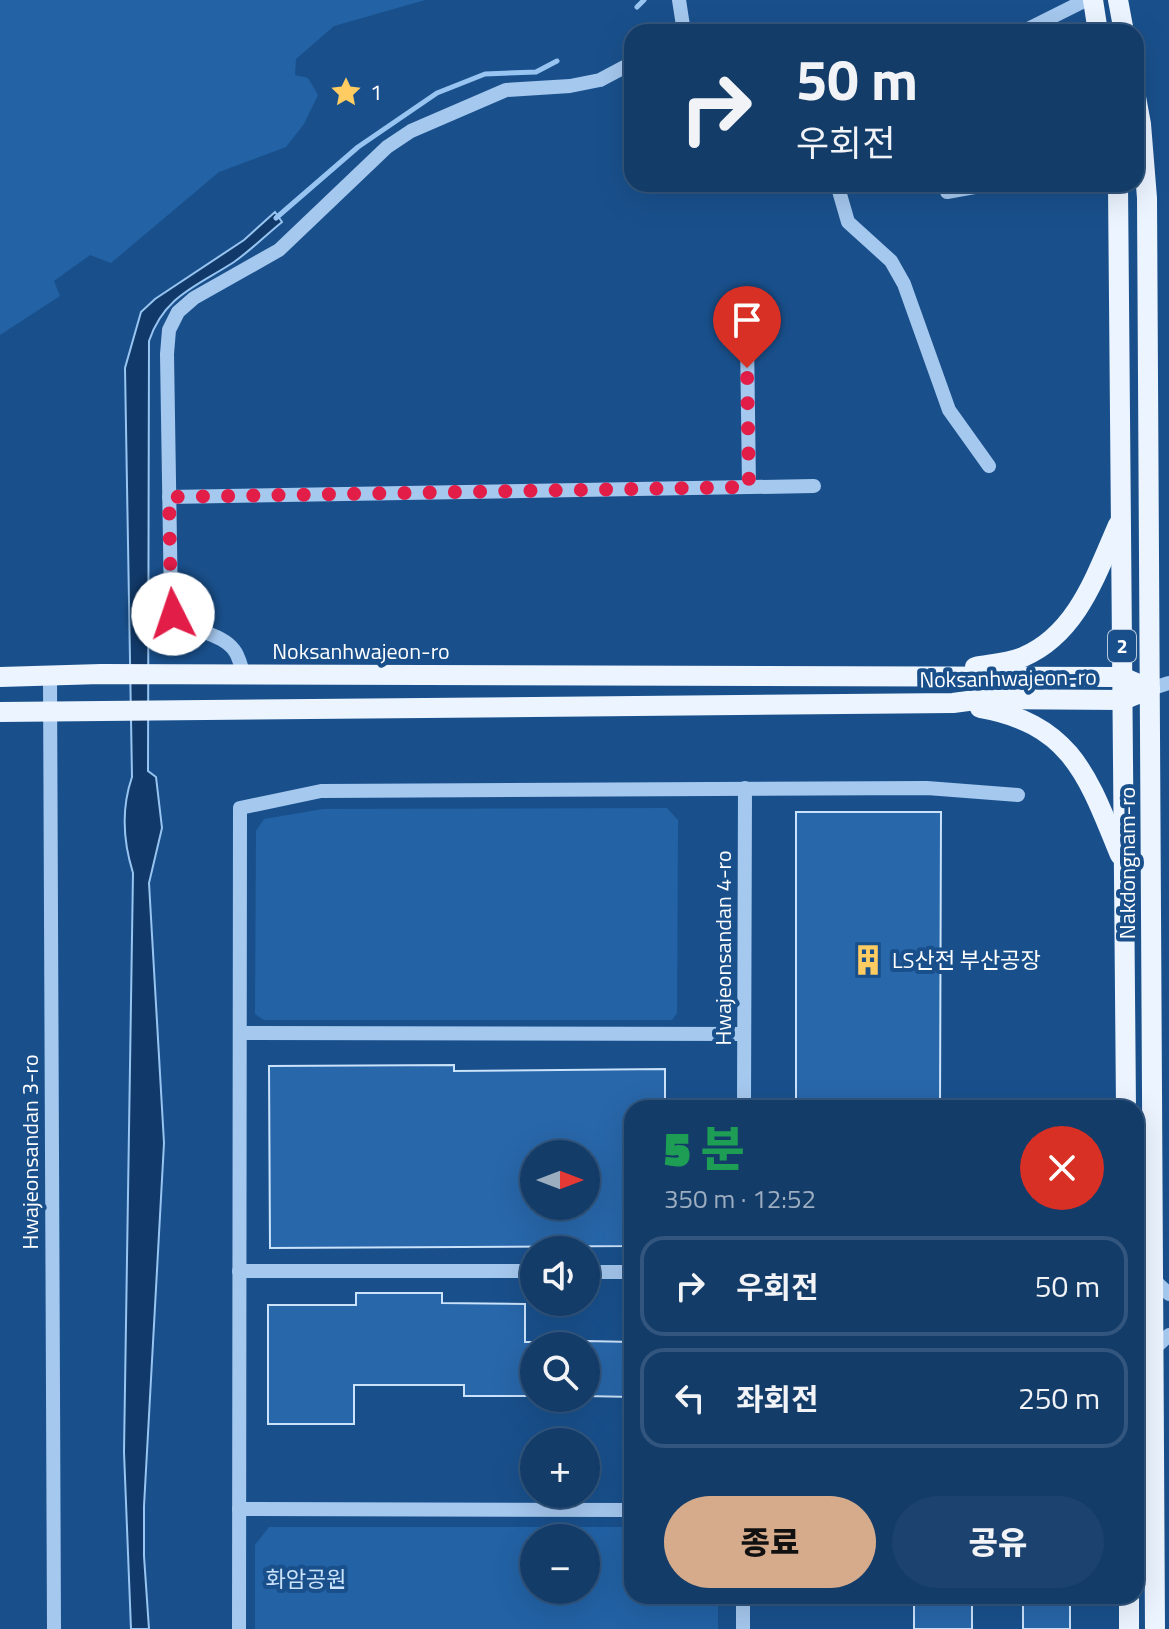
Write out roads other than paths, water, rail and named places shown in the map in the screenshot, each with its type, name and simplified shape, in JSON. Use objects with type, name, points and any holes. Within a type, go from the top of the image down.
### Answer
[{"type":"main road","points":[[1093,0],[1097,24]]},
{"type":"main road","points":[[1118,0],[1122,24]]},
{"type":"main road","name":"Nakdongnam-ro","points":[[1144,170],[1160,686],[1162,1342],[1155,1629]]},
{"type":"main road","name":"Nakdongnam-ro","points":[[1118,192],[1126,1100]]},
{"type":"main road","points":[[907,677],[1000,663],[1040,648],[1060,632],[1088,594],[1121,518]]},
{"type":"main road","name":"Noksanhwajeon-ro","points":[[0,677],[101,674],[1122,677],[1160,686]]},
{"type":"main road","name":"Noksanhwajeon-ro","points":[[0,712],[953,703],[983,699],[1123,700],[1160,686]]},
{"type":"main road","points":[[953,703],[1011,715],[1051,735],[1074,760],[1090,784],[1124,865]]},
{"type":"main road","points":[[1129,1604],[1129,1629]]},
{"type":"street","points":[[679,0],[683,24]]},
{"type":"street","points":[[1038,24],[1086,0]]},
{"type":"street","points":[[244,675],[235,650],[173,614],[171,606],[167,354],[169,330],[178,312],[194,298],[279,250],[387,147],[411,131],[506,90],[570,86],[600,80],[624,67]]},
{"type":"street","points":[[839,192],[848,222],[891,261],[904,284],[949,410],[989,466]]},
{"type":"street","points":[[747,338],[749,487]]},
{"type":"street","points":[[169,497],[814,486]]},
{"type":"street","name":"Hwajeonsandan 3-ro","points":[[50,676],[54,1629]]},
{"type":"street","name":"Hwajeonsandan 4-ro","points":[[744,1100],[745,788]]},
{"type":"street","points":[[239,1629],[240,808],[321,791],[927,788],[1018,795]]},
{"type":"street","points":[[240,1033],[744,1034]]},
{"type":"street","points":[[239,1271],[520,1271]]},
{"type":"street","points":[[600,1272],[624,1272]]},
{"type":"street","points":[[239,1509],[624,1510]]},
{"type":"street","points":[[743,1604],[743,1629]]},
{"type":"waterway","points":[[637,7],[644,0]]},
{"type":"waterway","points":[[276,218],[358,147],[437,93],[485,74],[536,72],[557,61]]},
{"type":"place","name":"1","points":[[346,92]]},
{"type":"place","name":"LS산전 부산공장","points":[[868,960]]},
{"type":"park label","name":"화암공원","points":[[306,1579]]}]
